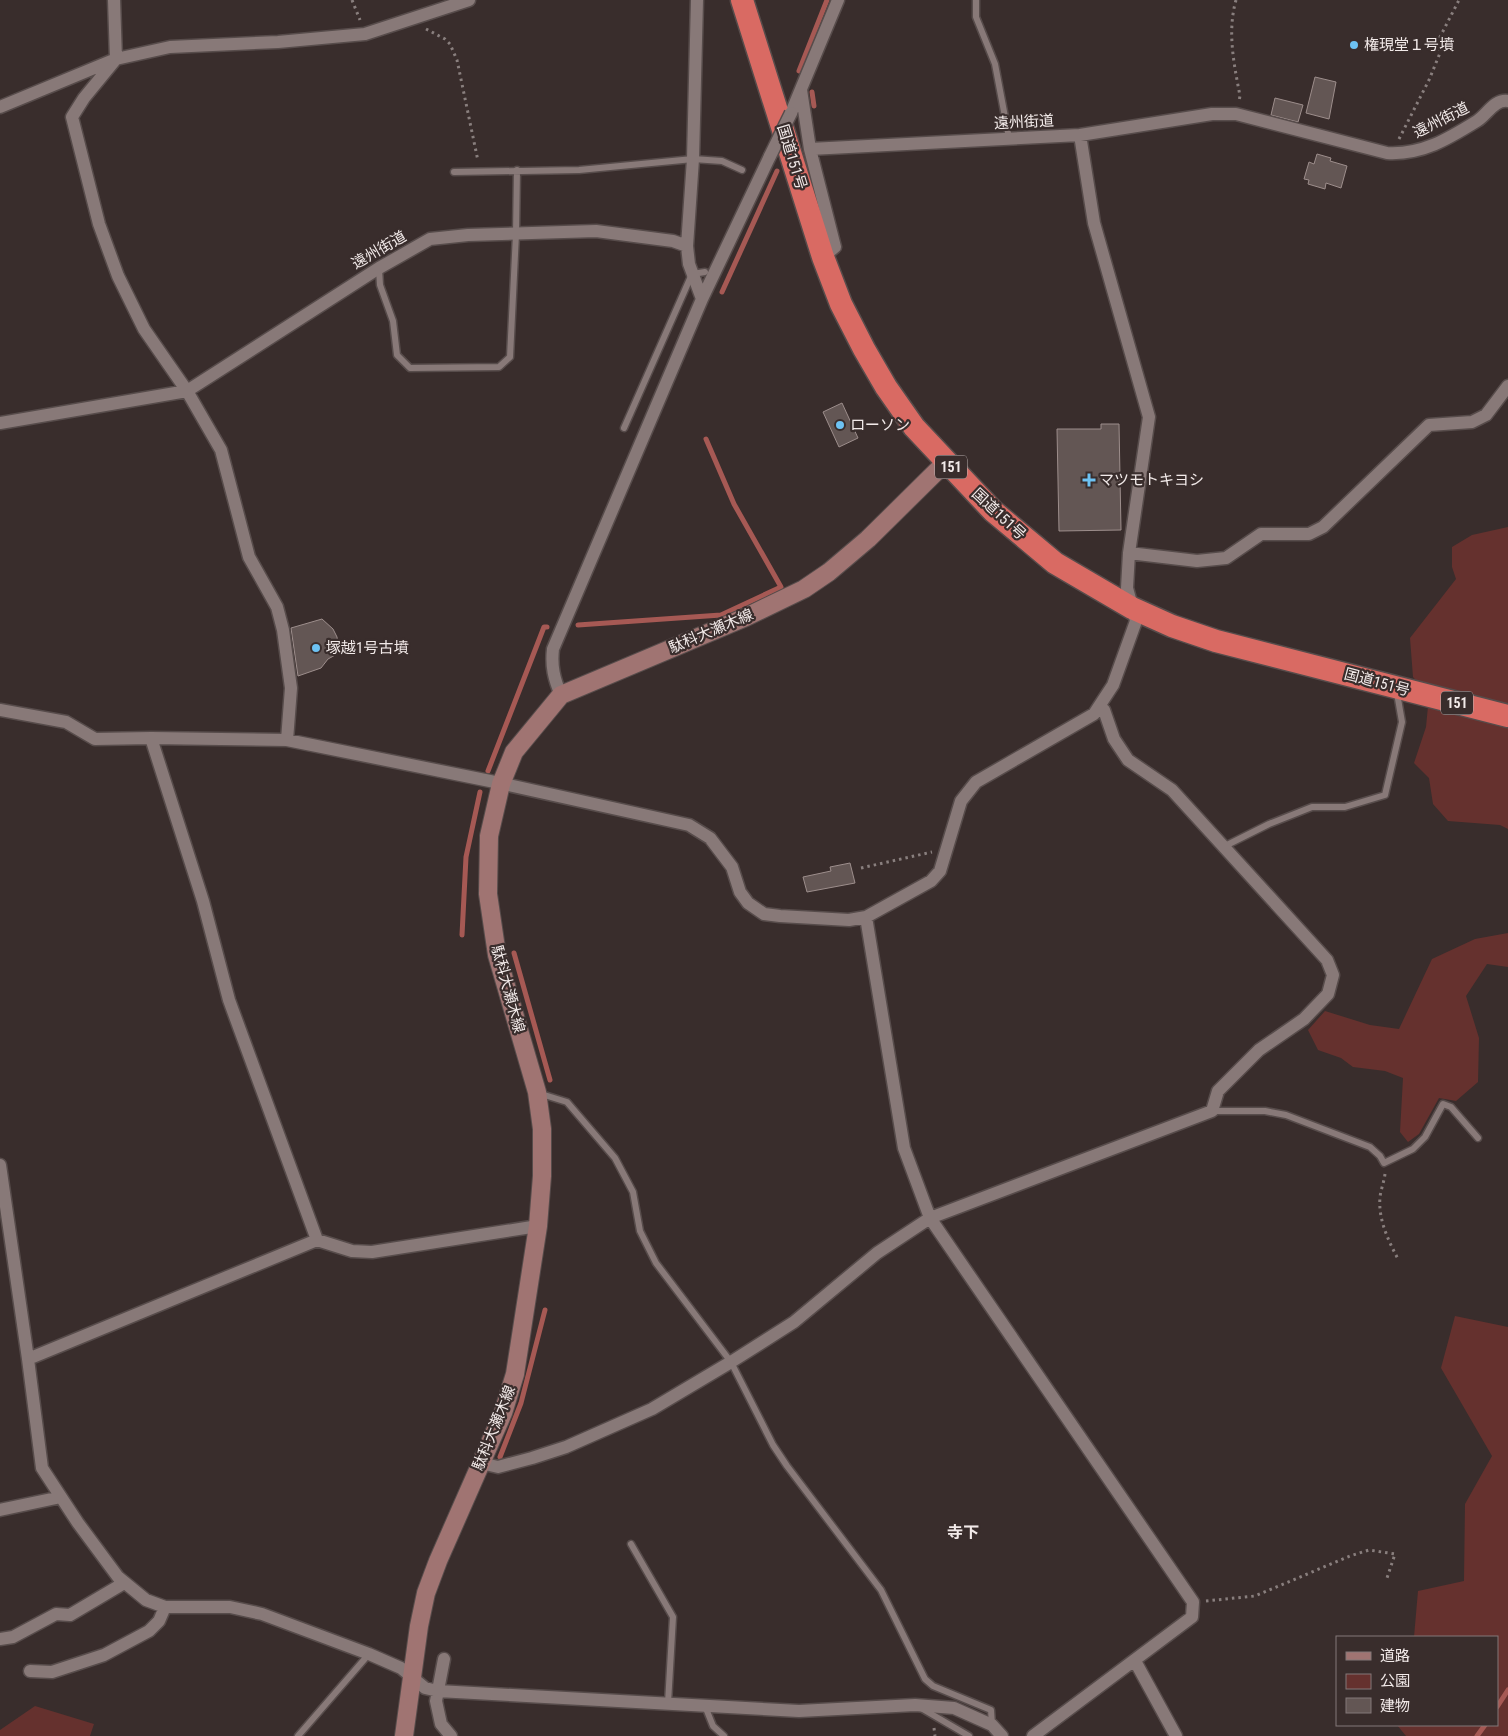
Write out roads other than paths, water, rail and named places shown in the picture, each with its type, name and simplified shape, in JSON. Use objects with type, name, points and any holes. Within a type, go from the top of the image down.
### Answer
[{"type":"highway","name":"国道151号","points":[[742,0],[823,257],[841,304],[886,387],[914,427],[993,510],[1055,563],[1132,608],[1172,626],[1216,641],[1508,716]]},
{"type":"main road","name":"駄科大瀬木線","points":[[404,1736],[419,1626],[426,1593],[438,1561],[503,1413],[515,1374],[538,1226],[542,1176],[542,1129],[537,1092],[497,955],[488,894],[489,836],[501,784],[514,752],[561,694],[746,617],[804,589],[829,572],[868,539],[946,462]]},
{"type":"street","points":[[114,0],[116,59],[72,116],[76,138],[99,224],[118,276],[144,328],[187,391],[221,450],[249,557],[277,607],[283,630],[291,688],[287,740]]},
{"type":"street","points":[[0,106],[116,59],[170,47],[278,42],[365,34],[449,3],[469,0]]},
{"type":"street","points":[[697,0],[693,159],[687,246],[688,264],[699,273],[702,299]]},
{"type":"street","points":[[561,694],[554,678],[551,661],[553,649],[702,299],[791,113],[838,0]]},
{"type":"street","points":[[801,90],[810,148],[836,247],[823,257]]},
{"type":"street","name":"遠州街道","points":[[810,148],[1080,135],[1212,114],[1236,114],[1392,153],[1406,153],[1426,149],[1479,120],[1502,100],[1508,101]]},
{"type":"street","points":[[0,710],[66,722],[95,739],[287,740],[689,825],[710,838],[732,867],[740,892],[748,903],[764,914],[849,920],[866,917],[931,881],[940,871],[961,801],[976,782],[1094,714],[1113,685],[1136,621],[1127,588],[1129,553],[1149,418],[1094,223],[1080,135]]},
{"type":"street","name":"遠州街道","points":[[0,424],[187,391],[379,268],[430,239],[468,235],[596,231],[672,241],[687,246]]},
{"type":"street","points":[[1129,553],[1197,561],[1226,558],[1261,534],[1308,534],[1323,526],[1429,425],[1472,422],[1486,415],[1508,386]]},
{"type":"street","points":[[481,1463],[498,1467],[532,1458],[566,1447],[652,1409],[794,1322],[877,1253],[930,1218],[1212,1111],[1218,1091],[1259,1050],[1304,1019],[1328,994],[1333,975],[1326,960],[1172,790],[1128,760],[1114,740],[1104,710],[1100,707]]},
{"type":"street","points":[[151,738],[203,901],[229,1000],[317,1240]]},
{"type":"street","points":[[866,917],[904,1148],[930,1218],[1193,1602],[1192,1617],[1033,1736]]},
{"type":"street","points":[[0,1165],[42,1468],[78,1523],[118,1577],[146,1600],[165,1607],[230,1607],[262,1614],[369,1654],[400,1668],[425,1688],[438,1691],[799,1711],[915,1705],[954,1708],[992,1725],[1002,1736]]},
{"type":"street","points":[[28,1359],[317,1240],[352,1251],[372,1252],[538,1226]]},
{"type":"street","points":[[0,1510],[61,1497]]},
{"type":"street","points":[[0,1639],[13,1637],[56,1614],[70,1615],[124,1583]]},
{"type":"street","points":[[30,1671],[52,1672],[104,1655],[149,1631],[159,1621],[165,1607]]},
{"type":"street","points":[[444,1659],[436,1701],[441,1724],[451,1736]]},
{"type":"street","points":[[1135,1660],[1176,1736]]},
{"type":"lane","points":[[976,0],[976,17],[995,64],[1009,138]]},
{"type":"lane","points":[[454,172],[579,170],[693,159],[722,161],[742,170]]},
{"type":"lane","points":[[379,268],[380,285],[393,321],[397,356],[410,368],[499,367],[510,357],[516,234],[516,170]]},
{"type":"lane","points":[[624,428],[699,273]]},
{"type":"lane","points":[[1222,847],[1269,824],[1312,807],[1344,807],[1385,796],[1402,722],[1401,688]]},
{"type":"lane","points":[[537,1092],[567,1102],[615,1158],[633,1192],[640,1232],[656,1264],[731,1362],[778,1452],[881,1590],[925,1679],[933,1686],[991,1710],[992,1725]]},
{"type":"lane","points":[[1212,1111],[1265,1111],[1286,1115],[1370,1147],[1380,1156],[1384,1163],[1414,1149],[1424,1137],[1442,1104],[1450,1107],[1478,1138]]},
{"type":"lane","points":[[631,1544],[672,1617],[668,1703]]},
{"type":"lane","points":[[298,1736],[369,1654]]},
{"type":"lane","points":[[915,1705],[969,1736]]},
{"type":"lane","points":[[705,1706],[713,1726],[724,1736]]},
{"type":"waterway","points":[[799,71],[827,0]]},
{"type":"waterway","points":[[812,92],[814,106]]},
{"type":"waterway","points":[[722,292],[777,171]]},
{"type":"waterway","points":[[578,625],[721,615],[781,587],[734,504],[706,439]]},
{"type":"waterway","points":[[488,771],[544,627],[547,627]]},
{"type":"waterway","points":[[462,935],[466,857],[480,792]]},
{"type":"waterway","points":[[514,953],[550,1080]]},
{"type":"waterway","points":[[500,1457],[521,1403],[545,1310]]},
{"type":"waterway","points":[[1498,1705],[1508,1690]]},
{"type":"waterway","points":[[1477,1736],[1484,1726]]},
{"type":"place","name":"権現堂１号墳","points":[[1354,45]]},
{"type":"place","name":"ローソン","points":[[840,425]]},
{"type":"place","name":"マツモトキヨシ","points":[[1089,480]]},
{"type":"place","name":"塚越1号古墳","points":[[316,648]]},
{"type":"district","name":"寺下","points":[[963,1532]]}]
